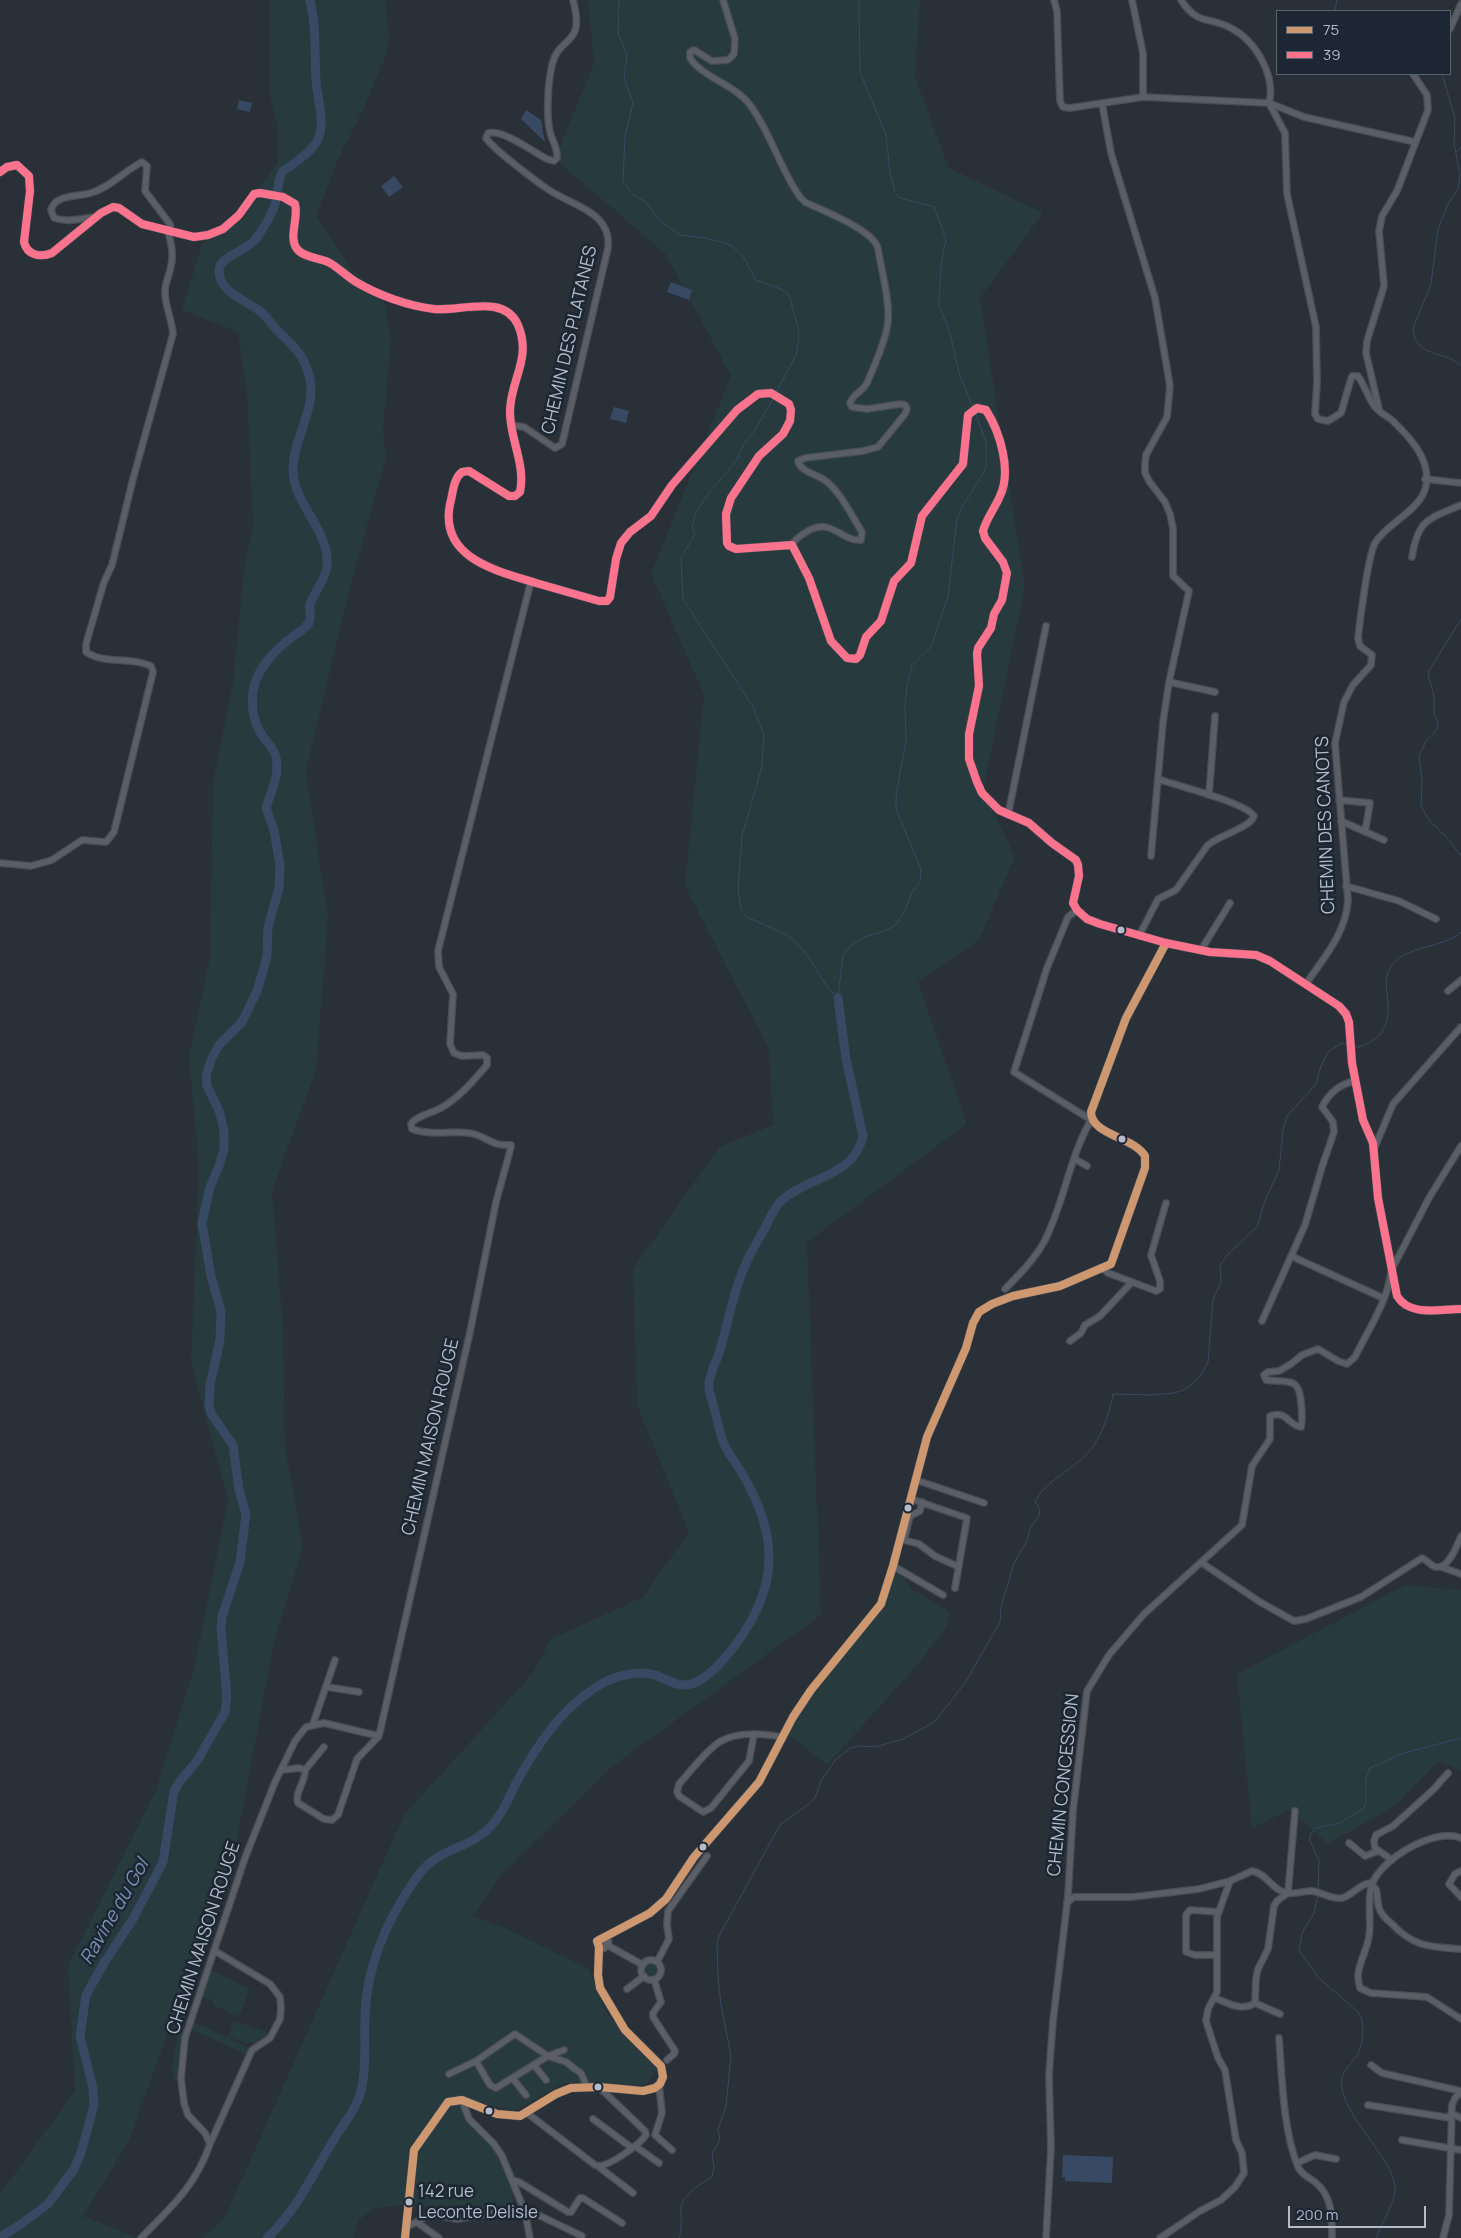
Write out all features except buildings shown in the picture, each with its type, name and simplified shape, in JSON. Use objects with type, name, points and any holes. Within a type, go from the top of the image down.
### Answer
[{"type":"main road","points":[[0,172],[7,166],[18,165],[29,176],[30,191],[24,242],[27,250],[35,255],[52,253],[97,216],[106,210],[117,207],[137,222],[170,232],[194,237],[218,232],[234,220],[252,196],[260,193],[283,197],[290,200],[296,207],[294,243],[297,249],[302,253],[330,263],[357,282],[384,295],[423,307],[450,310],[487,306],[498,308],[512,316],[518,323],[521,332],[523,352],[521,370],[511,396],[510,417],[520,466],[520,492],[515,496],[509,496],[469,471],[462,472],[455,480],[448,521],[458,543],[470,557],[494,570],[599,602],[609,599],[622,543],[630,532],[651,516],[672,485],[737,410],[758,394],[771,393],[789,404],[791,410],[788,428],[759,456],[735,491],[726,514],[728,546],[736,549],[792,545],[809,578],[831,641],[847,658],[856,659],[860,655],[866,637],[881,621],[894,581],[911,563],[922,516],[963,464],[968,415],[977,408],[986,410],[994,422],[1004,468],[1001,495],[982,531],[1003,562],[1007,573],[1002,600],[994,614],[991,628],[978,648],[979,686],[969,734],[969,759],[976,782],[982,793],[999,810],[1036,828],[1052,843],[1076,860],[1078,876],[1074,903],[1077,910],[1087,919],[1166,943],[1202,950],[1256,955],[1270,961],[1339,1006],[1346,1014],[1349,1022],[1352,1064],[1362,1120],[1374,1149],[1378,1198],[1396,1296],[1407,1307],[1421,1310],[1461,1309]]},
{"type":"main road","points":[[405,2238],[412,2163],[417,2144],[444,2106],[452,2101],[462,2100],[500,2115],[515,2116],[527,2113],[564,2091],[599,2087],[643,2091],[658,2085],[663,2077],[661,2066],[625,2030],[600,1988],[598,1975],[604,1944],[656,1909],[666,1899],[694,1857],[759,1782],[811,1690],[878,1610],[884,1599],[927,1437],[966,1348],[973,1323],[979,1312],[992,1304],[1013,1296],[1060,1286],[1111,1264],[1116,1256],[1146,1162],[1145,1156],[1137,1146],[1099,1127],[1092,1121],[1091,1112],[1126,1018],[1166,943]]},
{"type":"street","name":"CHEMIN DES PLATANES","points":[[511,425],[524,427],[554,448],[562,444],[608,248],[608,233],[592,213],[548,190],[486,138],[488,133],[496,133],[507,137],[547,160],[554,161],[557,158],[556,148],[549,129],[550,73],[554,58],[576,32],[577,15],[573,0]]},
{"type":"street","points":[[723,0],[735,39],[734,54],[728,60],[712,61],[694,50],[689,53],[690,58],[696,65],[737,93],[751,106],[800,197],[812,206],[861,230],[875,240],[878,248],[888,324],[868,381],[850,403],[852,408],[860,409],[900,404],[905,405],[907,408],[906,414],[878,447],[863,451],[805,458],[798,461],[800,466],[822,478],[837,493],[862,532],[861,540],[856,540],[837,531],[820,527],[809,530],[794,541],[792,545]]},
{"type":"street","points":[[1054,0],[1057,12],[1061,104],[1063,107],[1070,108],[1143,97],[1269,103],[1304,116],[1415,142]]},
{"type":"street","points":[[1132,0],[1143,53],[1143,97]]},
{"type":"street","points":[[1181,0],[1192,14],[1198,18],[1228,27],[1250,43],[1266,68],[1271,82],[1272,93],[1269,103]]},
{"type":"street","points":[[1451,27],[1461,4]]},
{"type":"street","points":[[1380,411],[1366,353],[1367,341],[1384,286],[1378,231],[1382,216],[1397,191],[1415,142],[1422,129],[1428,104],[1427,95],[1414,75]]},
{"type":"street","points":[[1102,103],[1111,153],[1155,298],[1170,386],[1167,417],[1146,455],[1145,472],[1168,508],[1173,528],[1174,576],[1189,591],[1169,682],[1151,856]]},
{"type":"street","name":"CHEMIN DES CANOTS","points":[[1269,103],[1285,133],[1287,194],[1316,327],[1317,382],[1315,414],[1322,421],[1328,421],[1337,417],[1344,408],[1350,379],[1356,375],[1361,379],[1370,399],[1380,411],[1392,420],[1412,442],[1424,462],[1425,479],[1420,499],[1412,510],[1381,536],[1372,552],[1358,638],[1360,646],[1372,655],[1372,661],[1371,665],[1353,685],[1344,702],[1335,743],[1346,886],[1346,915],[1340,933],[1306,984]]},
{"type":"street","points":[[0,863],[31,866],[52,860],[82,840],[106,842],[114,832],[153,672],[151,666],[141,662],[94,657],[86,652],[86,644],[104,582],[112,565],[173,334],[172,322],[166,303],[165,288],[172,264],[173,251],[170,224],[145,192],[147,166],[142,162],[106,187],[79,197],[61,198],[55,202],[51,210],[54,218],[60,220],[70,221],[97,216]]},
{"type":"street","points":[[1425,479],[1461,483]]},
{"type":"street","points":[[1412,557],[1415,537],[1424,524],[1430,518],[1461,505]]},
{"type":"street","name":"CHEMIN MAISON ROUGE","points":[[305,1770],[305,1775],[296,1798],[298,1804],[324,1819],[332,1820],[338,1815],[357,1760],[379,1736],[470,1332],[496,1202],[511,1145],[498,1146],[474,1134],[443,1134],[416,1131],[412,1129],[411,1124],[416,1118],[444,1106],[467,1087],[487,1065],[487,1058],[483,1055],[462,1056],[454,1053],[452,1049],[450,1044],[453,994],[439,966],[438,950],[531,581]]},
{"type":"street","points":[[1008,815],[1046,626]]},
{"type":"street","points":[[1169,682],[1215,692]]},
{"type":"street","points":[[1209,795],[1215,716]]},
{"type":"street","points":[[1139,936],[1158,899],[1176,890],[1207,846],[1213,841],[1248,824],[1254,816],[1245,808],[1158,779]]},
{"type":"street","points":[[1339,800],[1370,803],[1365,832]]},
{"type":"street","points":[[1341,821],[1384,840]]},
{"type":"street","points":[[1346,886],[1400,901],[1436,919]]},
{"type":"street","points":[[1202,950],[1230,903]]},
{"type":"street","points":[[1005,1290],[1034,1257],[1044,1242],[1080,1144],[1092,1121],[1014,1072],[1051,959],[1068,917],[1077,910]]},
{"type":"street","points":[[1448,991],[1461,980]]},
{"type":"street","points":[[1374,1149],[1393,1104],[1461,1027]]},
{"type":"street","points":[[1262,1321],[1305,1225],[1334,1132],[1333,1122],[1322,1106],[1334,1090],[1344,1084],[1355,1081]]},
{"type":"street","name":"CHEMIN CONCESSION","points":[[1046,2238],[1051,2149],[1050,2066],[1053,2021],[1067,1902],[1073,1811],[1087,1691],[1110,1655],[1144,1614],[1242,1525],[1252,1466],[1270,1439],[1270,1416],[1284,1415],[1296,1426],[1301,1427],[1302,1421],[1300,1389],[1294,1383],[1266,1380],[1264,1375],[1268,1372],[1279,1371],[1302,1355],[1318,1349],[1338,1362],[1347,1364],[1355,1357],[1383,1298],[1391,1271],[1429,1198],[1461,1146]]},
{"type":"street","points":[[1075,1158],[1087,1166]]},
{"type":"street","points":[[1103,1268],[1108,1273],[1156,1291],[1160,1289],[1160,1281],[1151,1255],[1166,1204]]},
{"type":"street","points":[[1291,1256],[1383,1298]]},
{"type":"street","points":[[1070,1340],[1081,1333],[1085,1326],[1100,1316],[1132,1282]]},
{"type":"street","points":[[916,1480],[984,1503]]},
{"type":"street","points":[[911,1499],[967,1518],[954,1588]]},
{"type":"street","points":[[922,1502],[920,1511],[910,1516],[904,1540],[919,1544],[935,1556],[959,1567]]},
{"type":"street","points":[[1202,1563],[1260,1602],[1294,1620],[1306,1618],[1361,1597],[1422,1558],[1434,1567],[1441,1566],[1448,1561],[1461,1536]]},
{"type":"street","points":[[893,1566],[943,1595]]},
{"type":"street","points":[[1441,1566],[1461,1574]]},
{"type":"street","points":[[334,1660],[327,1687],[313,1724],[337,1725],[379,1736]]},
{"type":"street","points":[[327,1687],[359,1692]]},
{"type":"street","name":"CHEMIN MAISON ROUGE","points":[[210,2144],[205,2133],[192,2121],[182,2098],[182,2068],[188,2026],[254,1833],[302,1730],[313,1724]]},
{"type":"street","points":[[754,1734],[749,1761],[712,1808],[707,1812],[699,1811],[679,1796],[677,1792],[679,1784],[718,1742],[728,1738],[754,1734],[783,1737]]},
{"type":"street","points":[[282,1770],[305,1770],[324,1747]]},
{"type":"street","points":[[1392,1860],[1378,1851],[1374,1841],[1376,1835],[1393,1826],[1448,1773]]},
{"type":"street","points":[[1255,2003],[1256,1978],[1258,1969],[1268,1949],[1274,1906],[1277,1901],[1288,1893],[1295,1811]]},
{"type":"street","points":[[1461,1838],[1452,1836],[1415,1844],[1392,1860],[1372,1884],[1369,1939],[1357,1978],[1360,1988],[1371,1993],[1427,1997],[1461,2019]]},
{"type":"street","points":[[1349,1843],[1365,1856],[1378,1851]]},
{"type":"street","points":[[656,1962],[669,1939],[668,1911],[707,1856]]},
{"type":"street","points":[[1067,1902],[1074,1898],[1132,1897],[1199,1889],[1230,1881],[1247,1872],[1256,1871],[1276,1887],[1288,1893],[1313,1891],[1339,1898],[1345,1897],[1362,1885],[1372,1884]]},
{"type":"street","points":[[1461,1871],[1455,1874],[1449,1884],[1461,1897]]},
{"type":"street","points":[[1160,2238],[1200,2211],[1221,2200],[1235,2187],[1244,2173],[1242,2153],[1236,2140],[1226,2070],[1218,2058],[1206,2024],[1208,2009],[1215,1998],[1218,1968],[1216,1955],[1219,1912],[1230,1881]]},
{"type":"street","points":[[1372,1884],[1376,1889],[1379,1910],[1406,1938],[1416,1943],[1439,1948],[1461,1949]]},
{"type":"street","points":[[1216,1955],[1195,1955],[1186,1952],[1186,1915],[1190,1910],[1219,1912]]},
{"type":"street","points":[[604,1944],[643,1965]]},
{"type":"street","points":[[141,2238],[191,2184],[200,2171],[252,2050],[270,2038],[280,2019],[280,1997],[270,1984],[215,1951]]},
{"type":"street","points":[[644,1976],[642,1971],[643,1965],[647,1961],[656,1962],[660,1966],[660,1972],[654,1979]]},
{"type":"street","points":[[644,1976],[654,1979]]},
{"type":"street","points":[[626,1989],[644,1976]]},
{"type":"street","points":[[654,1979],[662,2002],[654,2011],[653,2017],[675,2051],[667,2060]]},
{"type":"street","points":[[1215,1998],[1242,2007],[1255,2003]]},
{"type":"street","points":[[1255,2003],[1280,2014]]},
{"type":"street","points":[[449,2074],[476,2061],[515,2034],[548,2056],[566,2062],[581,2074],[587,2087]]},
{"type":"street","points":[[1279,2038],[1283,2096],[1297,2164],[1302,2173],[1317,2184],[1329,2201],[1332,2211],[1332,2238]]},
{"type":"street","points":[[476,2061],[490,2085],[496,2088],[548,2056],[564,2050]]},
{"type":"street","points":[[1371,2064],[1382,2073],[1461,2091]]},
{"type":"street","points":[[534,2065],[546,2080]]},
{"type":"street","points":[[513,2079],[526,2095]]},
{"type":"street","points":[[658,2085],[662,2114],[655,2135],[672,2150]]},
{"type":"street","points":[[599,2087],[646,2131],[644,2138],[634,2147],[599,2167]]},
{"type":"street","points":[[1443,2238],[1449,2221],[1451,2115],[1454,2098],[1461,2091]]},
{"type":"street","points":[[462,2100],[468,2119],[488,2138],[502,2156],[525,2212],[530,2238]]},
{"type":"street","points":[[1368,2105],[1451,2115],[1461,2118]]},
{"type":"street","points":[[527,2113],[634,2193]]},
{"type":"street","points":[[593,2119],[659,2163]]},
{"type":"street","points":[[1402,2140],[1461,2150]]},
{"type":"street","points":[[1297,2164],[1315,2156],[1336,2159]]},
{"type":"street","points":[[512,2180],[520,2182],[568,2212],[571,2212],[580,2198],[583,2198],[622,2223]]},
{"type":"street","points":[[407,2227],[418,2223],[431,2214],[457,2219],[513,2210],[548,2219],[582,2236]]},
{"type":"street","points":[[418,2223],[439,2238]]},
{"type":"green space","points":[[270,0],[385,0],[389,37],[386,56],[363,110],[339,157],[316,216],[350,267],[384,300],[391,339],[383,430],[386,457],[348,596],[306,770],[328,917],[316,1070],[272,1191],[283,1329],[285,1446],[303,1547],[274,1642],[237,1839],[129,2141],[83,2216],[138,2238],[0,2238],[0,2194],[75,2091],[68,1966],[156,1790],[194,1668],[228,1500],[191,1362],[199,1169],[189,1057],[210,957],[213,783],[233,683],[244,569],[253,525],[247,394],[238,332],[182,310],[202,244],[244,218],[258,189],[278,163],[278,130],[270,95]]},
{"type":"green space","points":[[588,0],[920,0],[915,77],[949,168],[1043,213],[980,298],[1025,586],[983,791],[1015,856],[979,940],[918,982],[967,1124],[807,1242],[821,1615],[610,1768],[499,1878],[473,1916],[503,1927],[589,1969],[607,2014],[657,2068],[646,2085],[563,2083],[515,2111],[479,2103],[465,2114],[499,2147],[517,2176],[512,2206],[456,2214],[413,2204],[374,2208],[359,2220],[353,2238],[202,2238],[224,2219],[404,1815],[532,1674],[551,1639],[643,1597],[689,1532],[637,1406],[633,1269],[719,1147],[773,1125],[769,1049],[685,886],[704,695],[651,574],[731,376],[665,253],[555,159],[594,63]]},
{"type":"green space","points":[[894,1570],[907,1577],[904,1582],[911,1586],[910,1588],[950,1612],[948,1624],[920,1662],[827,1765],[788,1734],[801,1709],[821,1682],[878,1614]]},
{"type":"green space","points":[[1405,1585],[1461,1590],[1461,1771],[1439,1761],[1396,1805],[1328,1844],[1290,1810],[1252,1828],[1237,1674]]},
{"type":"green space","points":[[776,1740],[777,1743],[761,1775],[665,1897],[657,1905],[644,1913],[644,1911],[660,1900],[687,1860],[759,1774]]},
{"type":"green space","points":[[647,1962],[653,1962],[657,1969],[653,1976],[647,1976],[643,1972],[643,1966]]},
{"type":"green space","points":[[210,1970],[250,1989],[239,2017],[212,2005],[213,2000],[204,1997],[202,2001],[201,1997]]},
{"type":"green space","points":[[193,2019],[195,2019],[194,2022],[227,2037],[235,2021],[270,2033],[266,2039],[255,2044],[251,2042],[247,2044],[230,2037],[230,2039],[250,2048],[247,2055],[189,2028]]},
{"type":"green space","points":[[179,2025],[185,2027],[177,2062],[179,2080],[174,2079],[172,2067]]},
{"type":"water","points":[[239,100],[252,103],[250,112],[237,109]]},
{"type":"water","points":[[526,110],[541,120],[545,142],[521,119]]},
{"type":"water","points":[[394,176],[403,187],[389,197],[381,186]]},
{"type":"water","points":[[671,282],[692,290],[689,300],[667,292]]},
{"type":"water","points":[[614,407],[629,411],[626,423],[610,419]]},
{"type":"water","points":[[1063,2155],[1113,2157],[1112,2183],[1065,2181],[1065,2177],[1062,2177]]},
{"type":"waterway","name":"Ravine du Gol","points":[[0,2237],[48,2204],[74,2169],[81,2153],[94,2105],[93,2088],[80,2036],[86,1995],[104,1963],[133,1919],[163,1862],[174,1791],[197,1761],[225,1712],[227,1697],[221,1630],[222,1617],[240,1562],[246,1514],[239,1490],[233,1445],[212,1415],[209,1406],[210,1385],[220,1340],[221,1311],[211,1276],[202,1223],[210,1187],[224,1149],[224,1131],[220,1113],[207,1086],[206,1076],[211,1060],[219,1045],[242,1022],[257,991],[267,956],[268,927],[279,888],[280,865],[274,830],[266,808],[274,783],[277,764],[274,752],[256,722],[252,704],[253,691],[262,667],[279,648],[309,623],[310,604],[327,566],[323,540],[298,493],[294,481],[294,455],[306,419],[311,395],[307,369],[298,352],[264,315],[228,290],[220,278],[219,270],[220,265],[228,257],[255,240],[273,209],[283,171],[308,152],[319,137],[321,116],[316,80],[314,21],[310,0]]},
{"type":"waterway","points":[[619,0],[618,33],[627,55],[624,78],[633,103],[625,135],[623,181],[633,195],[646,202],[660,221],[673,230],[681,235],[706,238],[731,245],[743,256],[756,280],[781,289],[789,295],[799,337],[796,355],[776,393]]},
{"type":"waterway","points":[[859,0],[860,72],[886,135],[890,174],[895,192],[899,197],[934,207],[946,239],[941,265],[939,305],[950,333],[960,376],[973,408]]},
{"type":"waterway","points":[[1335,10],[1337,0]]},
{"type":"waterway","points":[[1442,75],[1455,118],[1454,143],[1460,175],[1458,189],[1448,204],[1438,229],[1431,284],[1413,328],[1419,345],[1432,353],[1455,361],[1461,366]]},
{"type":"waterway","points":[[1456,152],[1461,147]]},
{"type":"waterway","points":[[773,399],[755,430],[744,444],[737,460],[698,509],[692,528],[695,534],[681,558],[683,599],[753,707],[764,735],[762,766],[742,836],[738,889],[741,910],[747,917],[785,934],[796,942],[809,958],[828,988],[838,998]]},
{"type":"waterway","points":[[838,997],[843,955],[851,946],[864,937],[885,931],[896,925],[905,911],[912,892],[920,882],[921,869],[896,809],[896,796],[906,740],[905,705],[907,686],[912,665],[931,647],[948,597],[957,519],[986,466],[986,443],[976,414]]},
{"type":"waterway","points":[[1461,619],[1428,675],[1434,696],[1434,713],[1438,724],[1437,730],[1426,741],[1419,756],[1422,780],[1421,806],[1428,819],[1449,840],[1461,856]]},
{"type":"waterway","points":[[1353,1048],[1370,1042],[1385,1027],[1388,1011],[1387,976],[1396,960],[1414,951],[1444,942],[1461,932]]},
{"type":"waterway","points":[[267,2238],[297,2203],[358,2101],[364,2066],[366,1998],[375,1960],[389,1923],[420,1873],[436,1858],[482,1835],[490,1827],[501,1812],[540,1744],[560,1719],[583,1697],[608,1681],[637,1673],[651,1674],[680,1685],[694,1683],[705,1677],[726,1656],[736,1644],[756,1611],[764,1592],[768,1574],[768,1539],[764,1521],[757,1504],[723,1442],[710,1394],[709,1383],[740,1278],[774,1210],[782,1200],[793,1192],[841,1168],[858,1150],[863,1136],[846,1059],[838,998]]},
{"type":"waterway","points":[[679,2238],[683,2201],[690,2192],[712,2177],[714,2167],[712,2154],[720,2140],[718,2129],[726,2106],[731,2056],[721,2005],[717,1942],[780,1825],[815,1798],[821,1781],[836,1759],[850,1748],[858,1746],[876,1747],[903,1739],[931,1724],[965,1683],[1000,1622],[1001,1607],[1014,1563],[1027,1541],[1030,1528],[1039,1516],[1040,1510],[1035,1501],[1049,1484],[1085,1456],[1097,1440],[1109,1413],[1113,1394],[1153,1395],[1174,1393],[1184,1390],[1199,1378],[1208,1362],[1213,1300],[1221,1281],[1220,1265],[1230,1252],[1257,1227],[1265,1201],[1279,1170],[1283,1130],[1287,1116],[1316,1084],[1321,1066],[1328,1052],[1340,1044],[1345,1043],[1348,1045]]},
{"type":"waterway","points":[[1318,1890],[1319,1861],[1310,1841],[1310,1835],[1316,1828],[1340,1823],[1364,1808],[1366,1803],[1366,1779],[1370,1768],[1404,1753],[1461,1738]]},
{"type":"waterway","points":[[1318,1894],[1314,1913],[1302,1933],[1299,1950],[1318,1977],[1359,2013],[1361,2017],[1363,2032],[1360,2047],[1357,2056],[1345,2071],[1342,2087],[1353,2114],[1381,2155],[1394,2181],[1394,2198],[1376,2238]]},
{"type":"transit line","name":"39","points":[[0,172],[7,167],[17,165],[29,176],[30,191],[24,242],[31,253],[39,255],[52,253],[101,213],[113,207],[119,208],[142,224],[194,237],[208,235],[223,229],[239,215],[254,194],[260,193],[283,197],[295,204],[296,215],[293,239],[300,252],[328,262],[356,282],[374,291],[404,303],[424,308],[444,309],[481,306],[503,309],[511,315],[518,325],[522,337],[522,358],[510,410],[510,420],[521,471],[520,492],[515,496],[509,496],[469,471],[462,472],[455,483],[450,504],[449,522],[453,537],[462,550],[489,567],[599,601],[607,601],[610,597],[616,559],[621,543],[630,532],[651,516],[672,485],[737,410],[758,394],[771,393],[789,404],[791,410],[790,421],[783,434],[759,456],[731,498],[726,514],[727,543],[736,549],[792,545],[809,578],[831,641],[847,658],[856,659],[860,655],[866,637],[881,621],[894,581],[911,563],[922,516],[963,464],[968,415],[977,408],[986,410],[1000,440],[1005,464],[1005,475],[1000,496],[983,531],[985,538],[1003,562],[1007,573],[1002,600],[994,614],[991,628],[978,648],[977,654],[979,686],[969,734],[969,759],[982,793],[999,810],[1029,823],[1076,860],[1079,876],[1073,903],[1077,910],[1087,919],[1166,943],[1210,952],[1256,955],[1270,961],[1339,1006],[1346,1014],[1349,1022],[1352,1063],[1363,1120],[1373,1143],[1378,1198],[1397,1296],[1409,1307],[1417,1309],[1461,1309]]},
{"type":"transit line","name":"75","points":[[405,2238],[414,2150],[448,2102],[462,2100],[497,2114],[520,2116],[556,2094],[571,2088],[599,2087],[643,2091],[655,2088],[660,2084],[663,2077],[661,2066],[625,2030],[600,1988],[598,1975],[599,1947],[597,1941],[650,1913],[666,1899],[694,1857],[759,1782],[793,1717],[811,1690],[881,1604],[927,1437],[966,1348],[973,1323],[979,1312],[992,1304],[1013,1296],[1060,1286],[1111,1264],[1145,1168],[1145,1156],[1132,1144],[1098,1126],[1093,1120],[1091,1112],[1126,1018],[1166,943]]},
{"type":"place","name":"142 rue Leconte Delisle","points":[[409,2202]]}]
